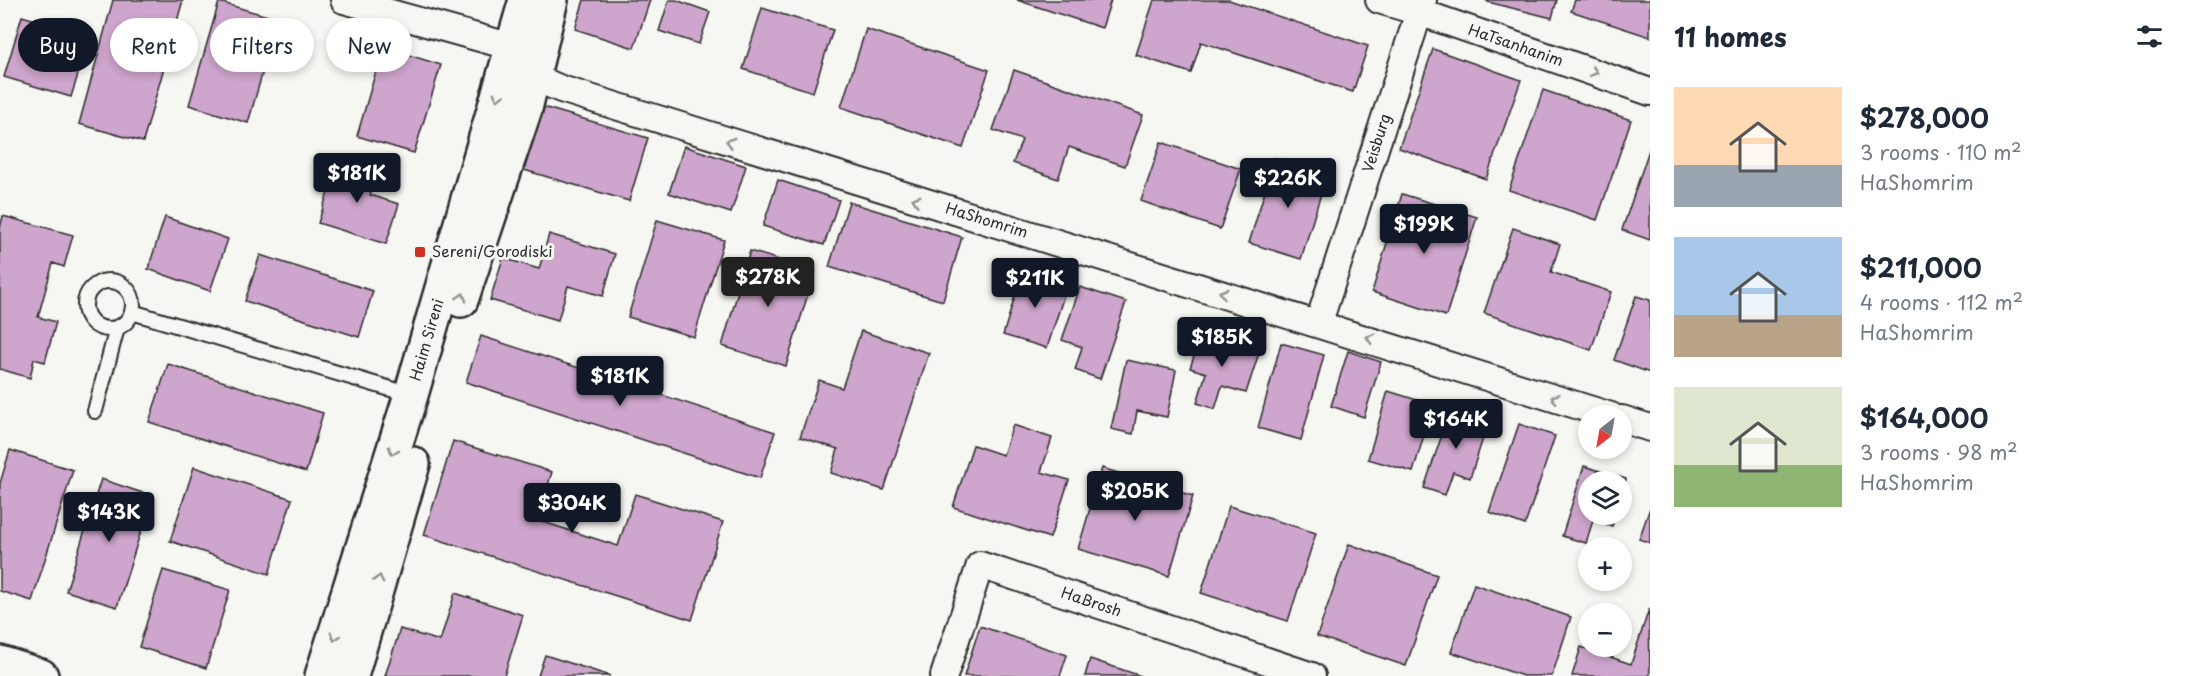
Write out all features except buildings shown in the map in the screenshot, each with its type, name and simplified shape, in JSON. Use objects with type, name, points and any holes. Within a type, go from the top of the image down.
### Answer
[{"type":"street","points":[[344,0],[512,47]]},
{"type":"street","name":"Haim Sireni","points":[[322,676],[411,395],[526,0]]},
{"type":"street","name":"Haim Sireni","points":[[351,676],[461,302],[525,109],[551,0]]},
{"type":"street","name":"HaTsanhanim","points":[[1379,0],[1421,6],[1650,92]]},
{"type":"street","name":"Veisburg","points":[[1319,322],[1421,6]]},
{"type":"street","name":"HaShomrim","points":[[533,77],[561,89],[957,213],[1319,322],[1578,405]]},
{"type":"street","points":[[1632,422],[1650,428]]},
{"type":"street","name":"HaBrosh","points":[[944,676],[980,566],[1312,676]]},
{"type":"street","points":[[0,663],[41,676]]},
{"type":"lane","points":[[106,280],[123,285],[132,297],[132,312],[129,319],[117,328],[102,329],[88,319],[84,303],[91,288],[98,282],[106,280]]},
{"type":"lane","points":[[132,312],[411,395]]},
{"type":"lane","points":[[94,411],[117,328]]},
{"type":"place","name":"Sereni/Gorodiski","points":[[420,252]]}]
